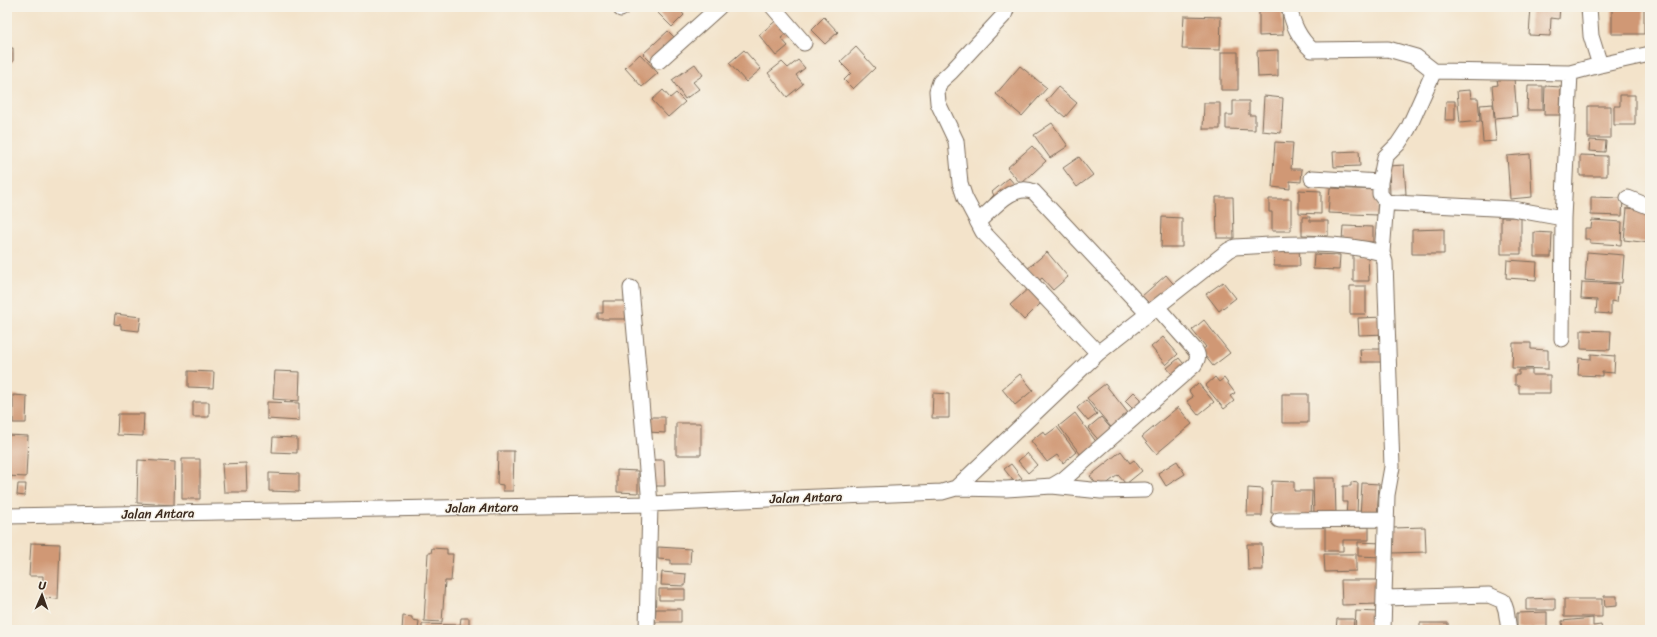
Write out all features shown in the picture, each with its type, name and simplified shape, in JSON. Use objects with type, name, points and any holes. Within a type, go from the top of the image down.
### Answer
[{"type":"street","points":[[659,61],[719,7]]},
{"type":"street","points":[[773,7],[804,43]]},
{"type":"street","points":[[1007,7],[1004,15],[940,82],[937,91],[938,103],[956,141],[960,183],[965,198],[983,232],[1098,353]]},
{"type":"street","points":[[1289,7],[1295,29],[1303,42],[1312,50],[1388,49],[1416,57],[1434,71],[1570,73],[1600,64],[1650,54]]},
{"type":"street","points":[[1589,7],[1591,36],[1600,64]]},
{"type":"street","points":[[1383,630],[1387,495],[1392,467],[1385,262],[1382,253],[1386,202],[1380,194],[1380,182],[1385,157],[1398,144],[1408,129],[1434,71]]},
{"type":"street","points":[[1562,339],[1563,218],[1570,73]]},
{"type":"street","points":[[1312,178],[1380,182]]},
{"type":"street","points":[[978,222],[1011,193],[1027,188],[1034,192],[1152,311],[1198,354],[1198,360],[1194,365],[1064,479],[1052,486]]},
{"type":"street","points":[[1628,198],[1650,207]]},
{"type":"street","points":[[1386,202],[1513,209],[1563,218]]},
{"type":"street","points":[[956,488],[1098,353],[1229,250],[1235,248],[1311,243],[1346,246],[1382,253]]},
{"type":"street","points":[[631,288],[650,504],[647,630]]},
{"type":"street","name":"Jalan Antara","points":[[7,516],[650,504],[942,492],[956,488],[1006,489],[1052,486],[1101,491],[1145,490]]},
{"type":"street","points":[[1279,520],[1386,519]]},
{"type":"street","points":[[1384,598],[1490,595],[1503,601],[1509,630]]},
{"type":"building","points":[[652,7],[683,7],[680,10],[684,15],[672,27]]},
{"type":"building","points":[[1259,7],[1282,7],[1283,35],[1259,36]]},
{"type":"building","points":[[1531,7],[1560,7],[1559,19],[1551,18],[1550,36],[1529,35]]},
{"type":"building","points":[[1612,7],[1644,7],[1644,34],[1612,34]]},
{"type":"building","points":[[1184,16],[1221,17],[1220,50],[1182,49]]},
{"type":"building","points":[[824,17],[838,32],[825,44],[811,30]]},
{"type":"building","points":[[778,19],[789,32],[781,38],[788,46],[776,56],[759,35]]},
{"type":"building","points":[[668,31],[678,41],[654,65],[643,54]]},
{"type":"building","points":[[856,47],[875,68],[853,89],[844,80],[851,73],[840,62]]},
{"type":"building","points":[[7,48],[13,48],[13,62],[7,62]]},
{"type":"building","points":[[744,50],[761,69],[746,82],[729,63]]},
{"type":"building","points":[[1278,50],[1278,76],[1258,77],[1257,51]]},
{"type":"building","points":[[1221,52],[1238,52],[1238,90],[1221,90]]},
{"type":"building","points":[[640,54],[658,73],[642,87],[625,68]]},
{"type":"building","points":[[798,60],[805,68],[796,75],[803,84],[787,97],[768,73],[782,62],[788,68]]},
{"type":"building","points":[[695,64],[703,75],[693,82],[699,89],[685,99],[672,80]]},
{"type":"building","points":[[1020,66],[1047,88],[1022,116],[996,94]]},
{"type":"building","points":[[1514,78],[1517,116],[1495,118],[1492,86],[1498,85],[1497,79]]},
{"type":"building","points":[[1528,86],[1543,86],[1543,110],[1527,110]]},
{"type":"building","points":[[1545,86],[1561,87],[1560,115],[1544,115]]},
{"type":"building","points":[[1058,87],[1077,103],[1065,117],[1046,101]]},
{"type":"building","points":[[663,90],[670,98],[676,93],[685,102],[668,117],[652,100]]},
{"type":"building","points":[[1470,90],[1471,98],[1478,98],[1480,121],[1460,123],[1457,91]]},
{"type":"building","points":[[1620,95],[1635,95],[1635,125],[1614,125],[1614,106],[1620,106]]},
{"type":"building","points":[[1264,96],[1283,98],[1281,133],[1262,131]]},
{"type":"building","points":[[1233,101],[1249,101],[1249,115],[1255,115],[1255,130],[1226,129],[1226,115],[1233,115]]},
{"type":"building","points":[[1446,101],[1455,101],[1455,120],[1445,120]]},
{"type":"building","points":[[1204,103],[1220,103],[1220,129],[1203,129]]},
{"type":"building","points":[[1493,104],[1496,141],[1483,142],[1480,105]]},
{"type":"building","points":[[1588,106],[1611,106],[1611,138],[1588,138]]},
{"type":"building","points":[[1052,123],[1068,146],[1050,158],[1034,135]]},
{"type":"building","points":[[1590,140],[1606,141],[1605,152],[1589,151]]},
{"type":"building","points":[[1275,142],[1293,143],[1291,169],[1302,169],[1301,182],[1290,181],[1290,189],[1272,187]]},
{"type":"building","points":[[1032,146],[1046,161],[1021,184],[1007,168]]},
{"type":"building","points":[[1359,151],[1360,166],[1334,167],[1333,152]]},
{"type":"building","points":[[1530,154],[1532,197],[1510,199],[1507,156]]},
{"type":"building","points":[[1580,155],[1607,156],[1607,176],[1580,176]]},
{"type":"building","points":[[1079,157],[1093,175],[1077,187],[1063,168]]},
{"type":"building","points":[[1404,165],[1406,194],[1390,195],[1389,166]]},
{"type":"building","points":[[1009,178],[1017,187],[996,205],[990,199],[994,195],[992,192]]},
{"type":"building","points":[[1330,188],[1378,190],[1377,215],[1328,213]]},
{"type":"building","points":[[1299,190],[1321,191],[1321,214],[1299,213]]},
{"type":"building","points":[[1216,197],[1233,197],[1234,238],[1217,238]]},
{"type":"building","points":[[1591,197],[1623,198],[1622,216],[1591,215]]},
{"type":"building","points":[[1269,199],[1291,199],[1291,231],[1272,231],[1272,212],[1269,212]]},
{"type":"building","points":[[1627,208],[1650,210],[1650,243],[1624,240]]},
{"type":"building","points":[[1162,217],[1182,218],[1182,247],[1161,247]]},
{"type":"building","points":[[1302,217],[1310,217],[1310,221],[1328,221],[1328,236],[1302,235]]},
{"type":"building","points":[[1501,217],[1521,217],[1521,254],[1501,254]]},
{"type":"building","points":[[1592,220],[1622,222],[1621,245],[1590,243],[1590,239],[1585,239],[1585,228],[1591,228]]},
{"type":"building","points":[[1343,226],[1373,227],[1373,242],[1342,241]]},
{"type":"building","points":[[1444,229],[1444,254],[1412,254],[1412,230]]},
{"type":"building","points":[[1534,232],[1552,233],[1551,257],[1534,257]]},
{"type":"building","points":[[1273,247],[1299,247],[1300,266],[1274,266]]},
{"type":"building","points":[[1047,252],[1068,277],[1053,290],[1042,278],[1037,282],[1026,270]]},
{"type":"building","points":[[1587,252],[1624,255],[1622,283],[1585,280]]},
{"type":"building","points":[[1314,254],[1340,255],[1339,270],[1313,269]]},
{"type":"building","points":[[1353,255],[1368,255],[1369,281],[1353,281]]},
{"type":"building","points":[[1507,260],[1537,262],[1536,280],[1506,278]]},
{"type":"building","points":[[1166,275],[1177,288],[1153,308],[1142,296]]},
{"type":"building","points":[[1223,282],[1236,298],[1219,311],[1206,294]]},
{"type":"building","points":[[1582,282],[1619,284],[1617,302],[1611,301],[1611,314],[1596,313],[1597,300],[1581,299]]},
{"type":"building","points":[[1031,286],[1044,300],[1024,320],[1010,305]]},
{"type":"building","points":[[1350,286],[1366,286],[1366,314],[1350,314]]},
{"type":"building","points":[[603,301],[631,301],[630,319],[598,319],[598,313],[603,313]]},
{"type":"building","points":[[115,314],[141,317],[139,331],[121,329],[121,325],[114,324]]},
{"type":"building","points":[[1385,317],[1386,334],[1359,335],[1358,318]]},
{"type":"building","points":[[1204,320],[1230,353],[1213,366],[1201,351],[1206,347],[1192,330]]},
{"type":"building","points":[[1581,330],[1611,331],[1610,350],[1581,349]]},
{"type":"building","points":[[1163,337],[1178,354],[1166,365],[1151,347]]},
{"type":"building","points":[[1513,343],[1531,343],[1531,349],[1548,350],[1548,369],[1512,368]]},
{"type":"building","points":[[1360,349],[1387,349],[1387,362],[1361,362]]},
{"type":"building","points":[[1591,354],[1615,356],[1614,373],[1602,372],[1602,376],[1578,375],[1579,358],[1591,359]]},
{"type":"building","points":[[1179,358],[1188,369],[1176,379],[1167,368]]},
{"type":"building","points":[[1519,370],[1532,370],[1532,375],[1550,375],[1550,393],[1519,393],[1519,385],[1515,385],[1515,375],[1519,375]]},
{"type":"building","points":[[188,371],[214,372],[213,388],[188,387]]},
{"type":"building","points":[[275,371],[300,372],[299,401],[273,399]]},
{"type":"building","points":[[1020,374],[1033,390],[1015,405],[1002,389]]},
{"type":"building","points":[[1215,377],[1219,382],[1224,378],[1235,393],[1230,396],[1234,401],[1224,409],[1205,386]]},
{"type":"building","points":[[1198,383],[1214,402],[1198,415],[1187,401],[1193,397],[1189,391]]},
{"type":"building","points":[[1105,384],[1132,418],[1115,432],[1087,398]]},
{"type":"building","points":[[1134,392],[1145,403],[1136,412],[1125,401]]},
{"type":"building","points":[[933,393],[949,394],[949,418],[932,418]]},
{"type":"building","points":[[1282,394],[1308,394],[1308,423],[1282,423]]},
{"type":"building","points":[[13,395],[27,396],[26,423],[13,423]]},
{"type":"building","points":[[1086,400],[1097,414],[1088,421],[1077,408]]},
{"type":"building","points":[[193,402],[209,402],[209,417],[193,417]]},
{"type":"building","points":[[267,402],[299,403],[299,421],[267,419]]},
{"type":"building","points":[[1178,407],[1192,424],[1156,454],[1142,437]]},
{"type":"building","points":[[1075,413],[1100,447],[1084,459],[1059,426]]},
{"type":"building","points":[[118,414],[144,414],[143,436],[117,435]]},
{"type":"building","points":[[648,417],[665,417],[665,433],[648,432]]},
{"type":"building","points":[[1101,417],[1115,433],[1102,444],[1088,428]]},
{"type":"building","points":[[676,423],[701,423],[701,455],[676,455]]},
{"type":"building","points":[[1057,427],[1076,452],[1063,463],[1057,455],[1047,462],[1031,441],[1043,431],[1046,435]]},
{"type":"building","points":[[7,435],[28,436],[26,477],[7,476]]},
{"type":"building","points":[[273,437],[297,438],[297,453],[272,452]]},
{"type":"building","points":[[498,451],[514,451],[513,491],[503,491],[503,485],[497,484]]},
{"type":"building","points":[[1121,451],[1130,463],[1134,460],[1142,471],[1126,484],[1118,475],[1100,489],[1090,476]]},
{"type":"building","points":[[1027,453],[1037,465],[1028,473],[1018,461]]},
{"type":"building","points":[[182,459],[200,459],[200,499],[182,499]]},
{"type":"building","points":[[138,460],[175,462],[174,505],[137,503]]},
{"type":"building","points":[[649,460],[664,460],[665,486],[650,486]]},
{"type":"building","points":[[1177,461],[1185,474],[1166,486],[1158,473]]},
{"type":"building","points":[[246,463],[247,492],[224,492],[222,464]]},
{"type":"building","points":[[1011,464],[1022,478],[1015,483],[1004,469]]},
{"type":"building","points":[[617,470],[638,471],[638,493],[617,492]]},
{"type":"building","points":[[269,473],[299,474],[299,492],[269,491]]},
{"type":"building","points":[[1313,478],[1335,478],[1336,516],[1314,516]]},
{"type":"building","points":[[1272,481],[1294,482],[1294,491],[1312,491],[1311,517],[1294,513],[1271,513]]},
{"type":"building","points":[[1351,482],[1358,483],[1357,517],[1346,517],[1347,502],[1343,502],[1343,486],[1351,486]]},
{"type":"building","points":[[1362,483],[1379,484],[1377,518],[1360,517]]},
{"type":"building","points":[[18,484],[26,484],[25,496],[17,495]]},
{"type":"building","points":[[1248,488],[1263,489],[1262,516],[1247,516]]},
{"type":"building","points":[[1325,527],[1369,527],[1369,540],[1343,540],[1343,551],[1325,551]]},
{"type":"building","points":[[1425,527],[1426,552],[1393,553],[1393,528]]},
{"type":"building","points":[[1358,542],[1383,543],[1382,557],[1358,556]]},
{"type":"building","points":[[31,543],[60,544],[58,599],[42,598],[43,576],[29,576]]},
{"type":"building","points":[[1247,544],[1262,544],[1263,570],[1248,570]]},
{"type":"building","points":[[658,547],[691,549],[690,564],[671,564],[671,560],[658,559]]},
{"type":"building","points":[[432,548],[447,549],[447,554],[453,554],[451,581],[445,581],[442,622],[424,621],[428,553],[431,553]]},
{"type":"building","points":[[1324,554],[1356,554],[1356,571],[1325,572]]},
{"type":"building","points":[[662,572],[686,574],[685,586],[661,585]]},
{"type":"building","points":[[1341,580],[1380,580],[1380,604],[1342,605]]},
{"type":"building","points":[[659,589],[685,589],[685,600],[659,600]]},
{"type":"building","points":[[1604,596],[1617,596],[1617,606],[1605,607]]},
{"type":"building","points":[[1555,598],[1555,610],[1526,610],[1526,599]]},
{"type":"building","points":[[1564,599],[1602,599],[1602,617],[1564,617]]},
{"type":"building","points":[[656,609],[681,609],[681,622],[655,622]]},
{"type":"building","points":[[1356,611],[1378,612],[1377,630],[1355,630]]},
{"type":"building","points":[[1547,612],[1547,628],[1517,629],[1517,613]]},
{"type":"building","points":[[403,616],[412,617],[412,620],[419,621],[418,630],[402,630]]},
{"type":"building","points":[[461,618],[469,618],[469,630],[422,630],[422,624],[460,625]]},
{"type":"building","points":[[1593,618],[1593,626],[1601,625],[1602,630],[1563,630],[1562,621]]},
{"type":"building","points":[[1337,619],[1354,619],[1353,630],[1336,630]]},
{"type":"building","points":[[1420,623],[1448,623],[1448,630],[1420,630]]}]
